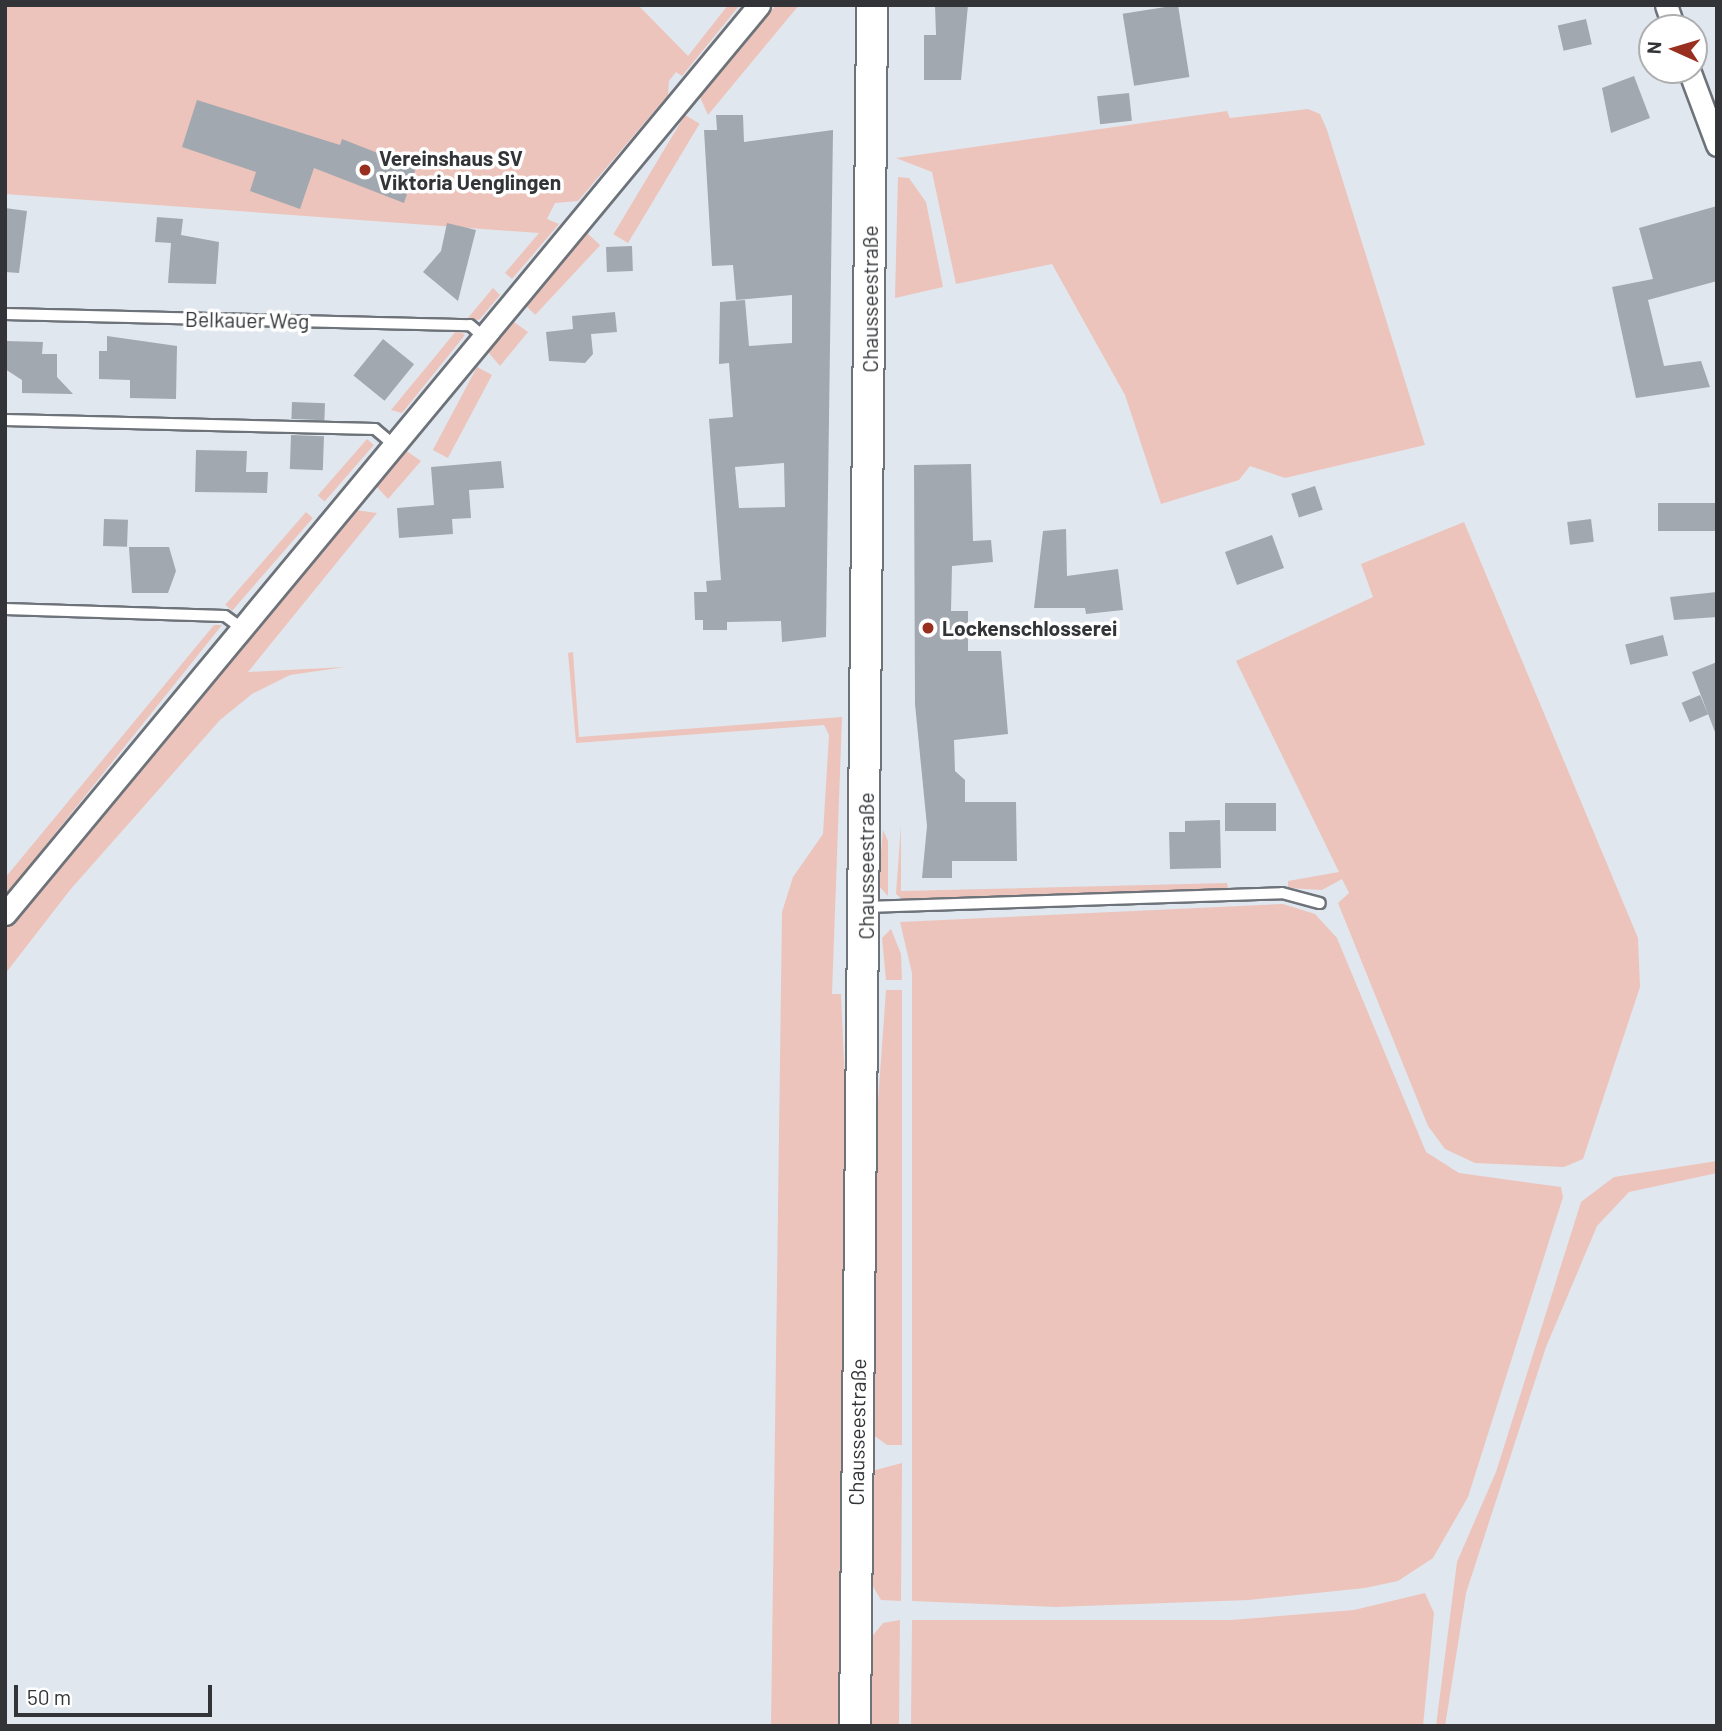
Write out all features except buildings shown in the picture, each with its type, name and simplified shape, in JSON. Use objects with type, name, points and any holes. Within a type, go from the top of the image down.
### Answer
[{"type":"main road","name":"Chausseestraße","points":[[855,1726],[866,907],[872,5]]},
{"type":"street","points":[[5,914],[240,627],[395,446],[759,5]]},
{"type":"street","points":[[1694,84],[1717,145]]},
{"type":"lane","name":"Belkauer Weg","points":[[5,314],[470,326],[485,338]]},
{"type":"lane","points":[[5,420],[375,429],[395,446]]},
{"type":"lane","points":[[5,609],[225,616],[240,627]]},
{"type":"lane","points":[[866,907],[1282,893],[1320,903]]},
{"type":"shaded area","points":[[5,5],[638,5],[688,56],[728,5],[739,6],[682,76],[676,72],[669,81],[668,95],[578,201],[555,203],[547,219],[559,224],[512,279],[505,273],[539,233],[5,194]]},
{"type":"shaded area","points":[[776,5],[799,5],[708,115],[700,97]]},
{"type":"shaded area","points":[[1308,109],[1320,114],[1327,130],[1425,445],[1285,478],[1250,466],[1239,480],[1161,504],[1125,395],[1052,264],[956,284],[932,172],[896,158],[1227,111],[1230,118]]},
{"type":"shaded area","points":[[685,115],[700,124],[628,243],[613,234]]},
{"type":"shaded area","points":[[898,177],[909,178],[926,202],[943,287],[895,298]]},
{"type":"shaded area","points":[[587,233],[600,245],[535,315],[522,302]]},
{"type":"shaded area","points":[[493,288],[500,295],[479,320],[467,319]]},
{"type":"shaded area","points":[[514,322],[528,332],[500,366],[488,352]]},
{"type":"shaded area","points":[[457,330],[465,335],[402,413],[391,410]]},
{"type":"shaded area","points":[[477,367],[492,375],[448,458],[433,450]]},
{"type":"shaded area","points":[[367,439],[374,445],[325,502],[318,496]]},
{"type":"shaded area","points":[[405,450],[421,461],[388,499],[376,486]]},
{"type":"shaded area","points":[[355,510],[377,513],[248,672],[345,667],[290,675],[252,694],[220,720],[70,890],[5,974],[5,926]]},
{"type":"shaded area","points":[[306,512],[313,518],[232,611],[225,605]]},
{"type":"shaded area","points":[[1464,522],[1638,938],[1640,987],[1583,1159],[1564,1167],[1475,1163],[1445,1149],[1428,1126],[1338,903],[1349,893],[1342,879],[1322,890],[1288,888],[1288,881],[1339,872],[1236,661],[1373,597],[1361,564]]},
{"type":"shaded area","points":[[214,625],[222,625],[5,896],[5,878]]},
{"type":"shaded area","points":[[573,652],[579,737],[842,717],[832,994],[841,994],[848,1154],[843,1726],[771,1726],[782,912],[793,877],[823,834],[829,735],[824,725],[576,743],[568,653]]},
{"type":"shaded area","points":[[901,825],[901,891],[1227,883],[1228,888],[907,903],[896,894]]},
{"type":"shaded area","points":[[883,830],[888,841],[888,896],[878,885]]},
{"type":"shaded area","points":[[1283,904],[1315,914],[1337,938],[1426,1152],[1459,1173],[1561,1187],[1563,1197],[1468,1497],[1433,1558],[1398,1581],[1365,1588],[1249,1600],[1056,1607],[912,1601],[912,973],[900,922]]},
{"type":"shaded area","points":[[891,929],[901,954],[902,980],[886,980],[882,938]]},
{"type":"shaded area","points":[[886,990],[902,990],[902,1445],[887,1445],[872,1434],[877,1116]]},
{"type":"shaded area","points":[[1717,1161],[1717,1173],[1629,1192],[1597,1226],[1546,1347],[1466,1593],[1445,1726],[1436,1726],[1457,1562],[1496,1472],[1581,1202],[1614,1177]]},
{"type":"shaded area","points":[[902,1463],[901,1601],[881,1600],[871,1583],[872,1471]]},
{"type":"shaded area","points":[[1425,1593],[1434,1613],[1423,1726],[911,1726],[912,1620],[1231,1620],[1354,1610]]},
{"type":"shaded area","points":[[900,1620],[899,1726],[870,1726],[870,1639],[883,1623]]},
{"type":"place","name":"Vereinshaus SV Viktoria Uenglingen","points":[[365,170]]},
{"type":"place","name":"Lockenschlosserei","points":[[928,628]]}]
